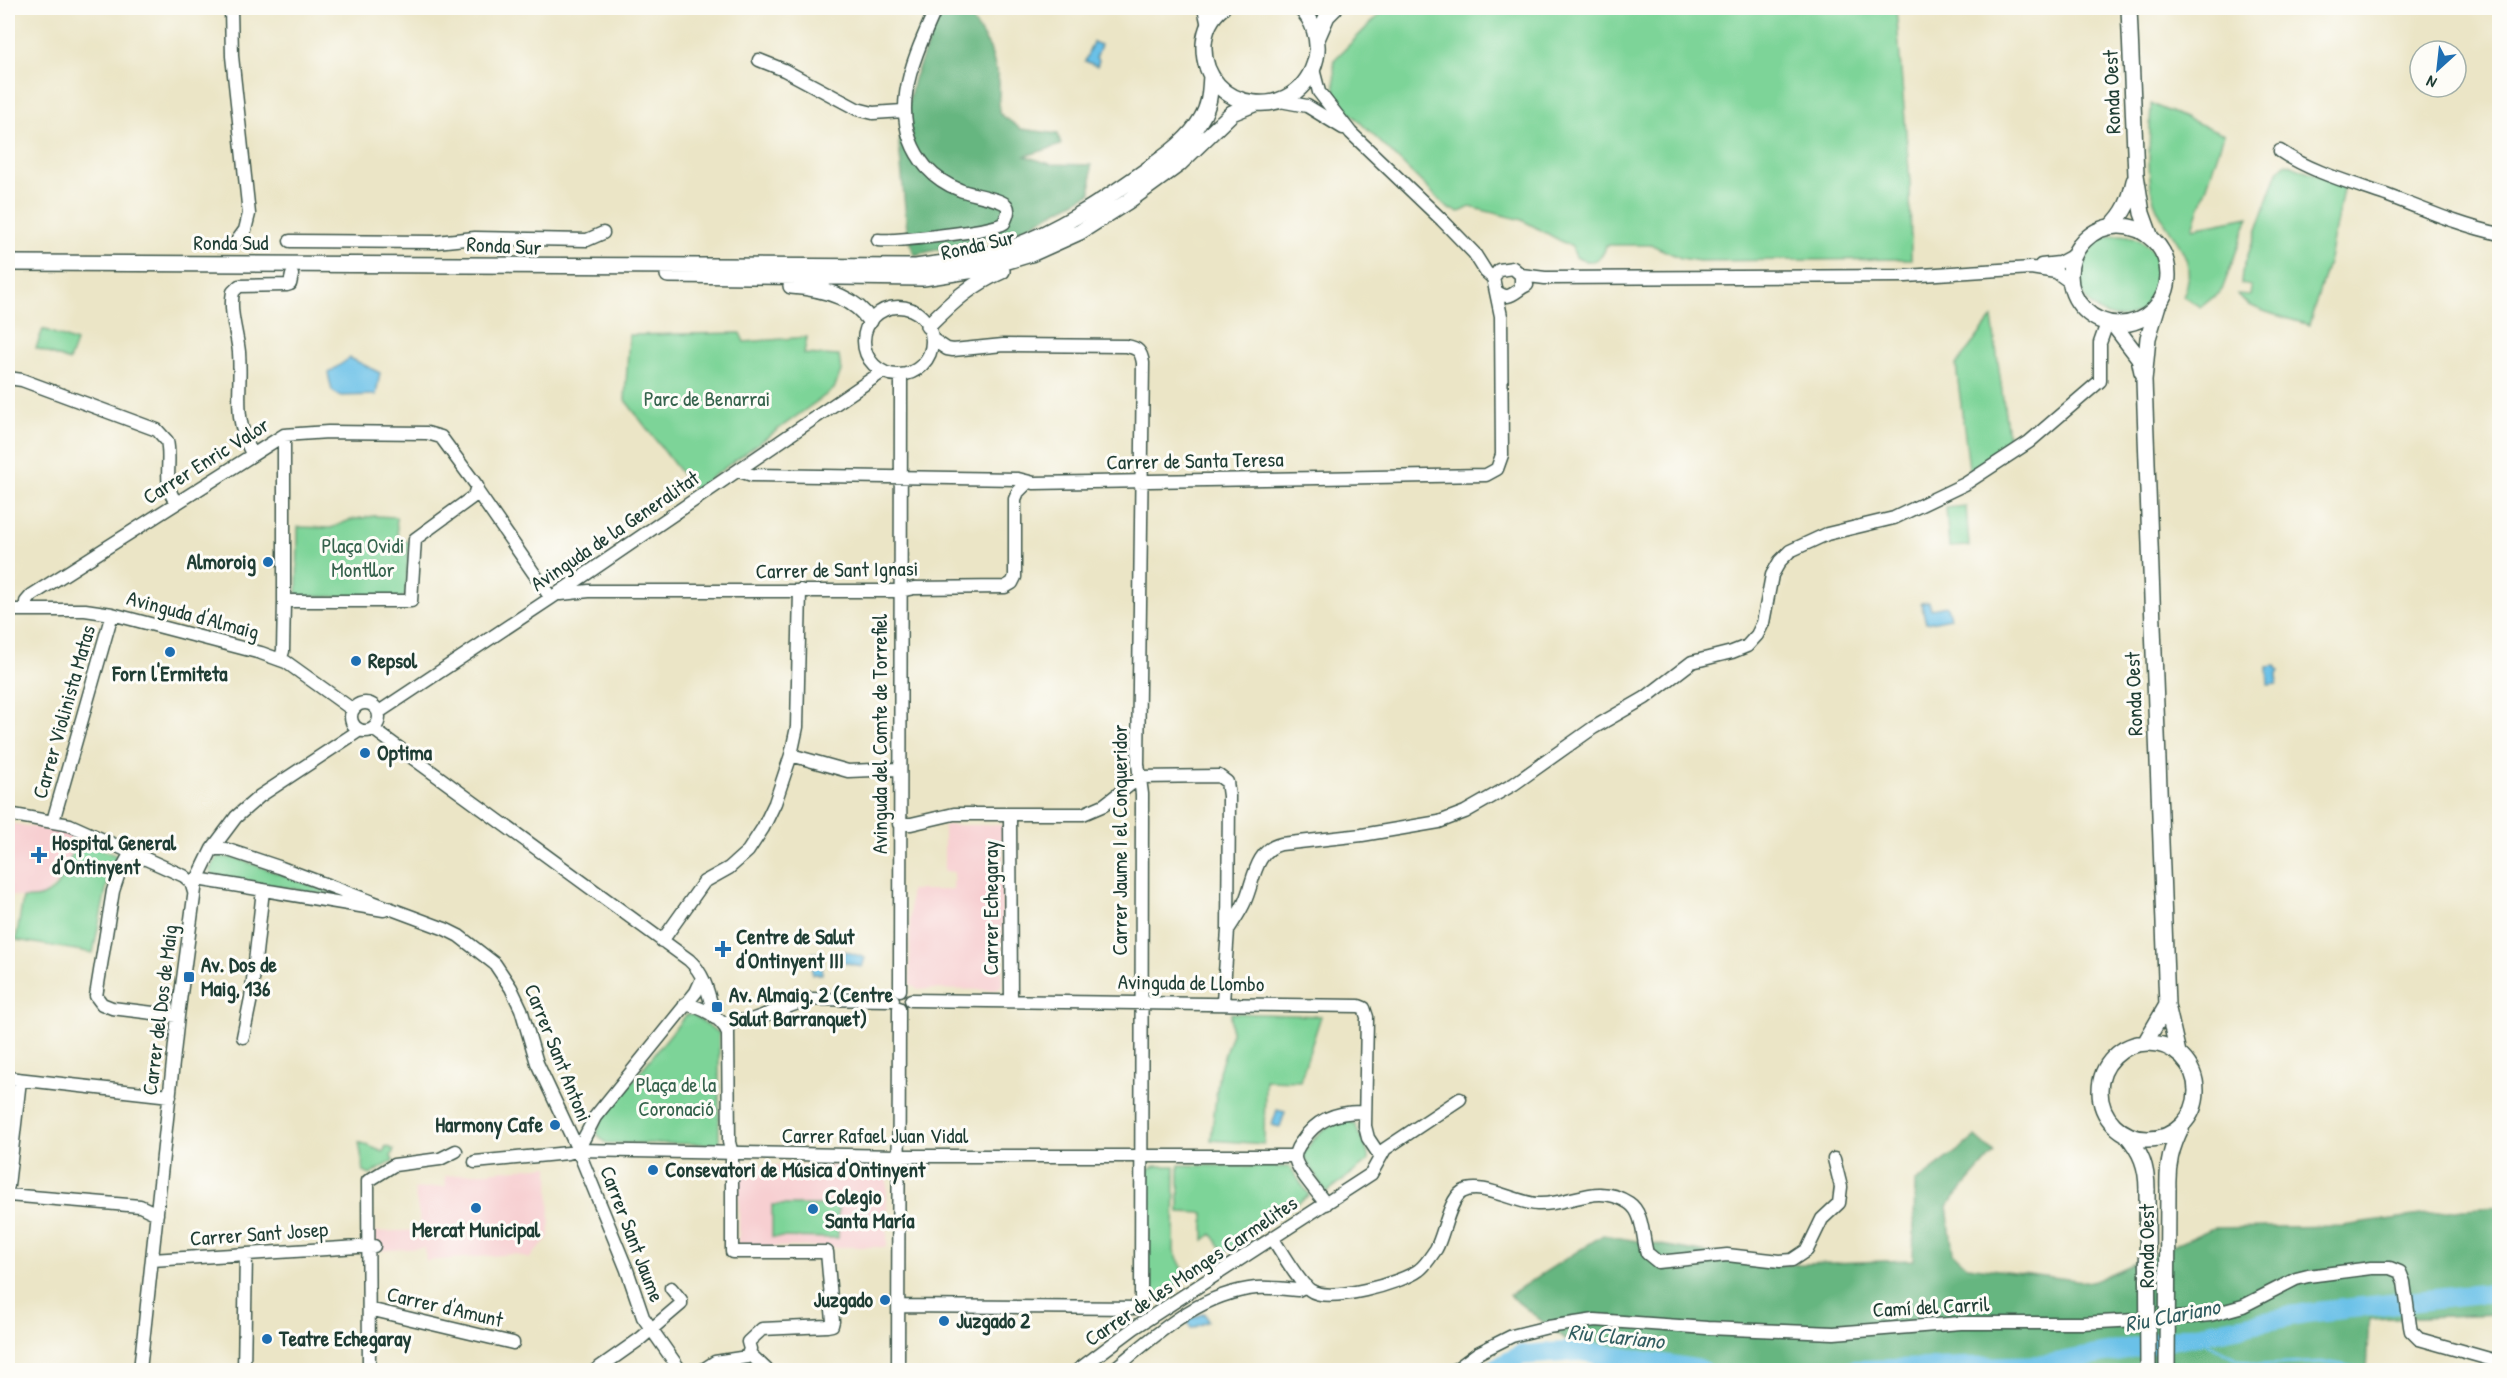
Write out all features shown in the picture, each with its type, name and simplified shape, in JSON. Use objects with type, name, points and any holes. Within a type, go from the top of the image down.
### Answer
[{"type":"main road","points":[[1222,8],[1208,26],[1204,51],[1211,75],[1222,89],[1237,99],[1254,104],[1280,101],[1300,89],[1313,69],[1317,54],[1317,39],[1312,24],[1300,8]]},
{"type":"main road","points":[[1317,39],[1327,16],[1335,8]]},
{"type":"main road","name":"Ronda Oest","points":[[2129,8],[2136,175],[2142,213],[2151,238]]},
{"type":"main road","name":"Ronda Sur","points":[[455,265],[915,267],[980,257],[1040,237],[1076,217],[1175,148],[1197,125],[1206,111],[1211,75]]},
{"type":"main road","name":"Ronda Sur","points":[[455,265],[714,277],[923,278],[981,268],[1021,257],[1080,232],[1163,177],[1232,113],[1254,104]]},
{"type":"main road","name":"Ronda Oest","points":[[2110,227],[2121,217],[2128,204],[2136,175]]},
{"type":"main road","points":[[2110,227],[2125,227],[2151,238],[2166,260],[2168,272],[2167,285],[2158,305],[2146,316],[2130,323],[2110,323],[2096,319],[2079,303],[2070,282],[2074,255],[2089,237],[2110,227]]},
{"type":"main road","points":[[930,333],[958,296],[980,280],[1029,260],[1080,232]]},
{"type":"main road","name":"Ronda Sud","points":[[8,263],[455,265]]},
{"type":"main road","points":[[714,277],[798,286],[825,292],[857,306],[870,321]]},
{"type":"main road","name":"Ronda Oest","points":[[2158,305],[2148,338],[2144,381],[2167,1005],[2178,1053]]},
{"type":"main road","name":"Ronda Oest","points":[[2110,323],[2139,358],[2144,381]]},
{"type":"main road","points":[[2145,1043],[2167,1005]]},
{"type":"main road","points":[[2145,1043],[2168,1047],[2178,1053],[2189,1065],[2195,1080],[2196,1096],[2192,1112],[2183,1125],[2170,1134],[2156,1138],[2140,1138],[2126,1134],[2105,1112],[2100,1097],[2101,1081],[2106,1067],[2116,1055],[2130,1047],[2145,1043]]},
{"type":"main road","name":"Ronda Oest","points":[[2167,1371],[2168,1165],[2174,1143],[2183,1125]]},
{"type":"main road","name":"Ronda Oest","points":[[2126,1134],[2145,1162],[2148,1371]]},
{"type":"street","points":[[231,8],[232,56],[249,214],[245,230],[237,240]]},
{"type":"street","points":[[878,240],[906,241],[987,229],[1004,223],[1008,213],[1008,207],[1002,201],[967,193],[949,186],[934,175],[915,149],[904,121],[906,88],[936,8]]},
{"type":"street","points":[[1204,8],[1208,26]]},
{"type":"street","points":[[759,60],[784,70],[857,109],[873,113],[903,111]]},
{"type":"street","points":[[1313,69],[1319,92],[1352,133],[1474,253],[1486,272],[1496,274],[1509,267],[1518,286]]},
{"type":"street","points":[[1280,101],[1307,106],[1352,133]]},
{"type":"street","points":[[2280,151],[2291,158],[2347,181],[2499,234]]},
{"type":"street","points":[[290,241],[436,242],[476,238],[587,240],[603,233]]},
{"type":"street","points":[[1496,291],[1503,296],[1518,286],[1545,278],[1906,276],[2031,268],[2059,263],[2074,255]]},
{"type":"street","points":[[2031,268],[2056,272],[2070,282]]},
{"type":"street","name":"Carrer de Santa Teresa","points":[[739,471],[752,475],[1018,479],[1028,482],[1110,483],[1142,480],[1481,477],[1492,473],[1500,464],[1502,455],[1501,316],[1496,291],[1496,274]]},
{"type":"street","points":[[252,454],[242,432],[239,418],[239,352],[231,303],[233,291],[239,286],[287,285],[290,284],[292,275]]},
{"type":"street","name":"Carrer de Santa Teresa","points":[[1501,316],[1518,286]]},
{"type":"street","points":[[889,308],[912,310],[921,317],[930,333],[947,350],[927,359],[906,374],[878,368],[864,347],[864,338],[870,321],[889,308]]},
{"type":"street","points":[[1228,930],[1245,902],[1260,860],[1271,847],[1428,824],[1453,817],[1537,770],[1593,728],[1646,698],[1692,662],[1747,646],[1757,635],[1763,623],[1772,575],[1780,561],[1790,551],[1827,534],[1894,518],[1965,484],[2014,454],[2100,381],[2100,344],[2110,323]]},
{"type":"street","points":[[927,359],[931,350],[930,333]]},
{"type":"street","name":"Carrer Jaume I el Conqueridor","points":[[947,350],[1003,345],[1136,347],[1142,353],[1138,764],[1140,777],[1141,1308]]},
{"type":"street","name":"Avinguda de la Generalitat","points":[[379,712],[739,471],[871,380],[878,368]]},
{"type":"street","name":"Avinguda del Comte de Torrefiel","points":[[898,1371],[900,477],[901,391],[906,374]]},
{"type":"street","points":[[8,378],[22,380],[157,430],[164,436],[169,447],[168,481],[176,502]]},
{"type":"street","name":"Carrer Enric Valor","points":[[26,610],[26,602],[32,595],[284,435],[328,432],[432,433],[441,437],[553,597]]},
{"type":"street","points":[[280,660],[283,651],[284,601],[284,435]]},
{"type":"street","name":"Carrer de Sant Ignasi","points":[[553,597],[588,591],[900,591],[914,588],[1005,587],[1012,583],[1014,578],[1015,499],[1018,492],[1028,482]]},
{"type":"street","points":[[284,601],[408,602],[412,598],[415,539],[474,496],[477,491]]},
{"type":"street","points":[[662,941],[704,882],[729,868],[752,846],[775,803],[791,755],[797,727],[800,590]]},
{"type":"street","name":"Avinguda d'Almaig","points":[[8,610],[85,610],[112,614],[280,660],[352,710]]},
{"type":"street","name":"Carrer Violinista Matas","points":[[53,821],[112,614]]},
{"type":"street","points":[[373,729],[379,722],[379,712],[369,703],[359,704],[352,710],[353,724],[360,730],[373,729],[696,966],[728,1038],[729,1143],[732,1154],[732,1252],[824,1251],[829,1254],[832,1324],[762,1329],[748,1347],[743,1359],[711,1364],[702,1371]]},
{"type":"street","name":"Carrer del Dos de Maig","points":[[140,1371],[178,1016],[194,892],[199,876],[212,849],[231,822],[254,801],[360,730]]},
{"type":"street","points":[[791,755],[848,771],[899,769]]},
{"type":"street","points":[[899,824],[911,824],[954,814],[1089,813],[1104,805],[1140,777],[1210,775],[1224,779],[1228,785],[1228,930],[1222,1002]]},
{"type":"street","points":[[8,814],[70,825],[184,876],[191,882],[194,892]]},
{"type":"street","name":"Carrer Echegaray","points":[[1010,815],[1011,1000]]},
{"type":"street","name":"Carrer Sant Antoni","points":[[212,849],[233,851],[455,933],[495,964],[517,999],[533,1052],[547,1087],[578,1150]]},
{"type":"street","points":[[130,852],[115,884],[96,990],[98,1000],[106,1006],[178,1016]]},
{"type":"street","points":[[184,876],[199,876]]},
{"type":"street","name":"Carrer Sant Antoni","points":[[199,876],[263,890],[411,916]]},
{"type":"street","points":[[243,1037],[251,998],[263,890]]},
{"type":"street","points":[[578,1150],[595,1117],[696,992],[702,979]]},
{"type":"street","points":[[685,1004],[699,1008],[719,1020],[751,1020],[809,999],[898,999]]},
{"type":"street","name":"Avinguda de Llombo","points":[[898,999],[907,1006],[911,1000],[1222,1002],[1359,1006],[1364,1008],[1367,1017],[1365,1112],[1368,1138],[1380,1156]]},
{"type":"street","points":[[8,1186],[14,1079],[170,1096]]},
{"type":"street","name":"Carrer de les Monges Carmelites","points":[[1078,1371],[1150,1318],[1371,1174],[1377,1168],[1380,1156],[1385,1149],[1460,1099]]},
{"type":"street","points":[[1326,1204],[1297,1164],[1295,1156],[1304,1137],[1319,1122],[1335,1114],[1365,1112]]},
{"type":"street","name":"Carrer Sant Antoni","points":[[587,1132],[595,1145],[609,1151]]},
{"type":"street","name":"Carrer Rafael Juan Vidal","points":[[475,1162],[568,1153],[578,1150],[898,1156],[1295,1156]]},
{"type":"street","name":"Carrer Sant Jaume","points":[[578,1150],[627,1270],[643,1317],[680,1371]]},
{"type":"street","points":[[369,1366],[371,1246],[368,1181],[394,1165],[440,1159],[456,1151]]},
{"type":"street","points":[[1272,1239],[1309,1290],[1322,1294],[1349,1293],[1374,1288],[1416,1272],[1430,1257],[1441,1239],[1456,1197],[1466,1190],[1477,1189],[1540,1204],[1597,1193],[1619,1198],[1637,1210],[1647,1253],[1658,1262],[1727,1256],[1792,1260],[1807,1250],[1822,1219],[1839,1203],[1841,1187],[1834,1159]]},
{"type":"street","points":[[8,1195],[140,1206],[157,1215]]},
{"type":"street","name":"Carrer Sant Josep","points":[[152,1260],[371,1246]]},
{"type":"street","points":[[244,1371],[246,1254]]},
{"type":"street","name":"Camí del Carril","points":[[1455,1371],[1478,1353],[1512,1336],[1548,1327],[1596,1320],[1707,1328],[1834,1333],[1961,1323],[2082,1323],[2210,1315],[2243,1306],[2296,1279],[2343,1270],[2390,1268],[2400,1272],[2404,1282],[2411,1331],[2420,1339],[2499,1362]]},
{"type":"street","name":"Carrer de les Monges Carmelites","points":[[1113,1371],[1174,1320],[1200,1306],[1240,1291],[1258,1288],[1298,1290],[1306,1286]]},
{"type":"street","points":[[596,1371],[651,1330],[681,1304],[681,1299],[671,1288]]},
{"type":"street","points":[[899,1306],[1141,1308],[1150,1318]]},
{"type":"street","name":"Carrer d'Amunt","points":[[369,1309],[513,1343]]},
{"type":"street","points":[[748,1347],[767,1371]]},
{"type":"shaded area","name":"Hospital General d'Ontinyent","points":[[8,823],[67,832],[76,837],[63,878],[44,895],[30,899],[8,895]]},
{"type":"shaded area","points":[[944,825],[1003,825],[1002,985],[997,990],[917,989],[910,984],[910,890],[953,890],[954,872],[944,871]]},
{"type":"shaded area","name":"Colegio Santa María","points":[[745,1165],[885,1166],[887,1169],[887,1247],[739,1247],[739,1170]]},
{"type":"shaded area","points":[[549,1166],[550,1236],[529,1259],[515,1254],[426,1261],[425,1248],[374,1251],[375,1232],[422,1230],[414,1189],[446,1186],[445,1176]]},
{"type":"green space","points":[[942,8],[966,9],[990,48],[999,81],[999,113],[1021,129],[1058,134],[1061,145],[1025,156],[1050,164],[1091,165],[1091,193],[1019,231],[914,255],[907,229],[899,144],[914,79]]},
{"type":"green space","points":[[1386,8],[1896,8],[1910,183],[1911,259],[1699,261],[1681,258],[1652,245],[1606,245],[1599,258],[1586,261],[1576,257],[1572,247],[1522,220],[1470,207],[1460,212],[1449,209],[1335,98],[1334,60]]},
{"type":"green space","points":[[2151,104],[2224,134],[2193,228],[2249,217],[2222,290],[2201,307],[2183,297],[2188,282],[2185,257],[2159,214],[2154,201],[2149,166]]},
{"type":"green space","points":[[2286,163],[2344,185],[2329,259],[2309,325],[2259,309],[2242,300],[2237,294],[2250,295],[2251,286],[2241,284],[2242,272],[2278,171]]},
{"type":"green space","points":[[2120,235],[2136,239],[2149,247],[2157,260],[2161,276],[2157,292],[2149,305],[2136,313],[2120,317],[2104,313],[2091,305],[2083,292],[2079,276],[2083,260],[2091,247],[2104,239]]},
{"type":"green space","points":[[1992,318],[2010,450],[1970,476],[1956,365]]},
{"type":"green space","points":[[43,329],[76,342],[69,361],[36,348]]},
{"type":"green space","name":"Parc de Benarrai","points":[[740,333],[744,342],[807,337],[804,354],[839,356],[841,371],[834,389],[694,490],[625,400],[629,335]]},
{"type":"green space","points":[[1966,506],[1969,546],[1949,547],[1946,508]]},
{"type":"green space","name":"Plaça Ovidi Montllor","points":[[374,516],[396,517],[398,539],[409,542],[406,594],[402,598],[297,596],[298,527],[331,528],[350,520]]},
{"type":"green space","points":[[76,837],[119,857],[108,880],[93,953],[16,940],[23,898],[36,898],[55,888],[66,870]]},
{"type":"green space","points":[[218,856],[239,859],[332,893],[328,895],[212,875],[210,869]]},
{"type":"green space","points":[[1231,1013],[1321,1016],[1300,1081],[1265,1080],[1264,1144],[1211,1140],[1219,1071],[1231,1036]]},
{"type":"green space","name":"Plaça de la Coronació","points":[[686,1015],[693,1015],[719,1033],[719,1144],[606,1143],[597,1134],[600,1121]]},
{"type":"green space","points":[[1348,1120],[1356,1125],[1367,1152],[1368,1161],[1326,1193],[1303,1155],[1321,1132],[1333,1124]]},
{"type":"green space","points":[[1976,1137],[1994,1153],[1947,1206],[1953,1253],[1967,1266],[2092,1282],[2213,1228],[2343,1226],[2463,1209],[2499,1207],[2499,1314],[2369,1319],[2366,1370],[1659,1370],[1601,1368],[1509,1295],[1603,1235],[1777,1265],[1913,1260],[1915,1183]]},
{"type":"green space","points":[[359,1142],[383,1152],[386,1146],[394,1150],[391,1156],[393,1161],[370,1175],[364,1172]]},
{"type":"green space","points":[[1179,1165],[1290,1167],[1309,1195],[1225,1253],[1212,1234],[1204,1240],[1204,1213],[1179,1212]]},
{"type":"green space","points":[[1156,1166],[1175,1166],[1174,1251],[1187,1277],[1158,1297],[1147,1288],[1148,1169]]},
{"type":"green space","points":[[772,1205],[838,1205],[838,1238],[772,1237]]},
{"type":"water","points":[[1093,42],[1101,45],[1096,58],[1099,60],[1097,66],[1085,61]]},
{"type":"water","points":[[350,358],[380,373],[376,395],[340,396],[332,391],[328,373]]},
{"type":"water","points":[[1929,602],[1931,609],[1947,606],[1950,618],[1926,623],[1921,603]]},
{"type":"water","points":[[2276,666],[2279,671],[2277,684],[2268,685],[2267,667]]},
{"type":"water","points":[[845,951],[865,958],[862,967],[841,961]]},
{"type":"water","points":[[812,953],[822,953],[822,974],[812,974]]},
{"type":"water","points":[[1277,1110],[1285,1112],[1280,1127],[1272,1125]]},
{"type":"water","points":[[1205,1313],[1208,1321],[1191,1329],[1187,1320]]},
{"type":"waterway","name":"Riu Clariano","points":[[1854,1370],[2046,1365],[2306,1313],[2500,1292]]},
{"type":"waterway","points":[[2193,1336],[2239,1360],[2257,1365],[2327,1362],[2369,1370]]},
{"type":"waterway","name":"Riu Clariano","points":[[1493,1370],[1521,1355],[1581,1351],[1701,1370]]},
{"type":"place","name":"Almoroig","points":[[268,562]]},
{"type":"place","name":"Forn l'Ermiteta","points":[[170,652]]},
{"type":"place","name":"Repsol","points":[[356,661]]},
{"type":"place","name":"Optima","points":[[365,753]]},
{"type":"place","name":"Hospital General d'Ontinyent","points":[[39,855]]},
{"type":"place","name":"Centre de Salut d'Ontinyent III","points":[[723,949]]},
{"type":"place","name":"Av. Dos de Maig, 136","points":[[189,977]]},
{"type":"place","name":"Av. Almaig, 2 (Centre Salut Barranquet)","points":[[717,1007]]},
{"type":"place","name":"Harmony Cafe","points":[[555,1125]]},
{"type":"place","name":"Consevatori de Música d'Ontinyent","points":[[653,1170]]},
{"type":"place","name":"Mercat Municipal","points":[[476,1208]]},
{"type":"place","name":"Colegio Santa María","points":[[813,1209]]},
{"type":"place","name":"Juzgado","points":[[885,1300]]},
{"type":"place","name":"Juzgado 2","points":[[944,1321]]},
{"type":"place","name":"Teatre Echegaray","points":[[267,1339]]}]
